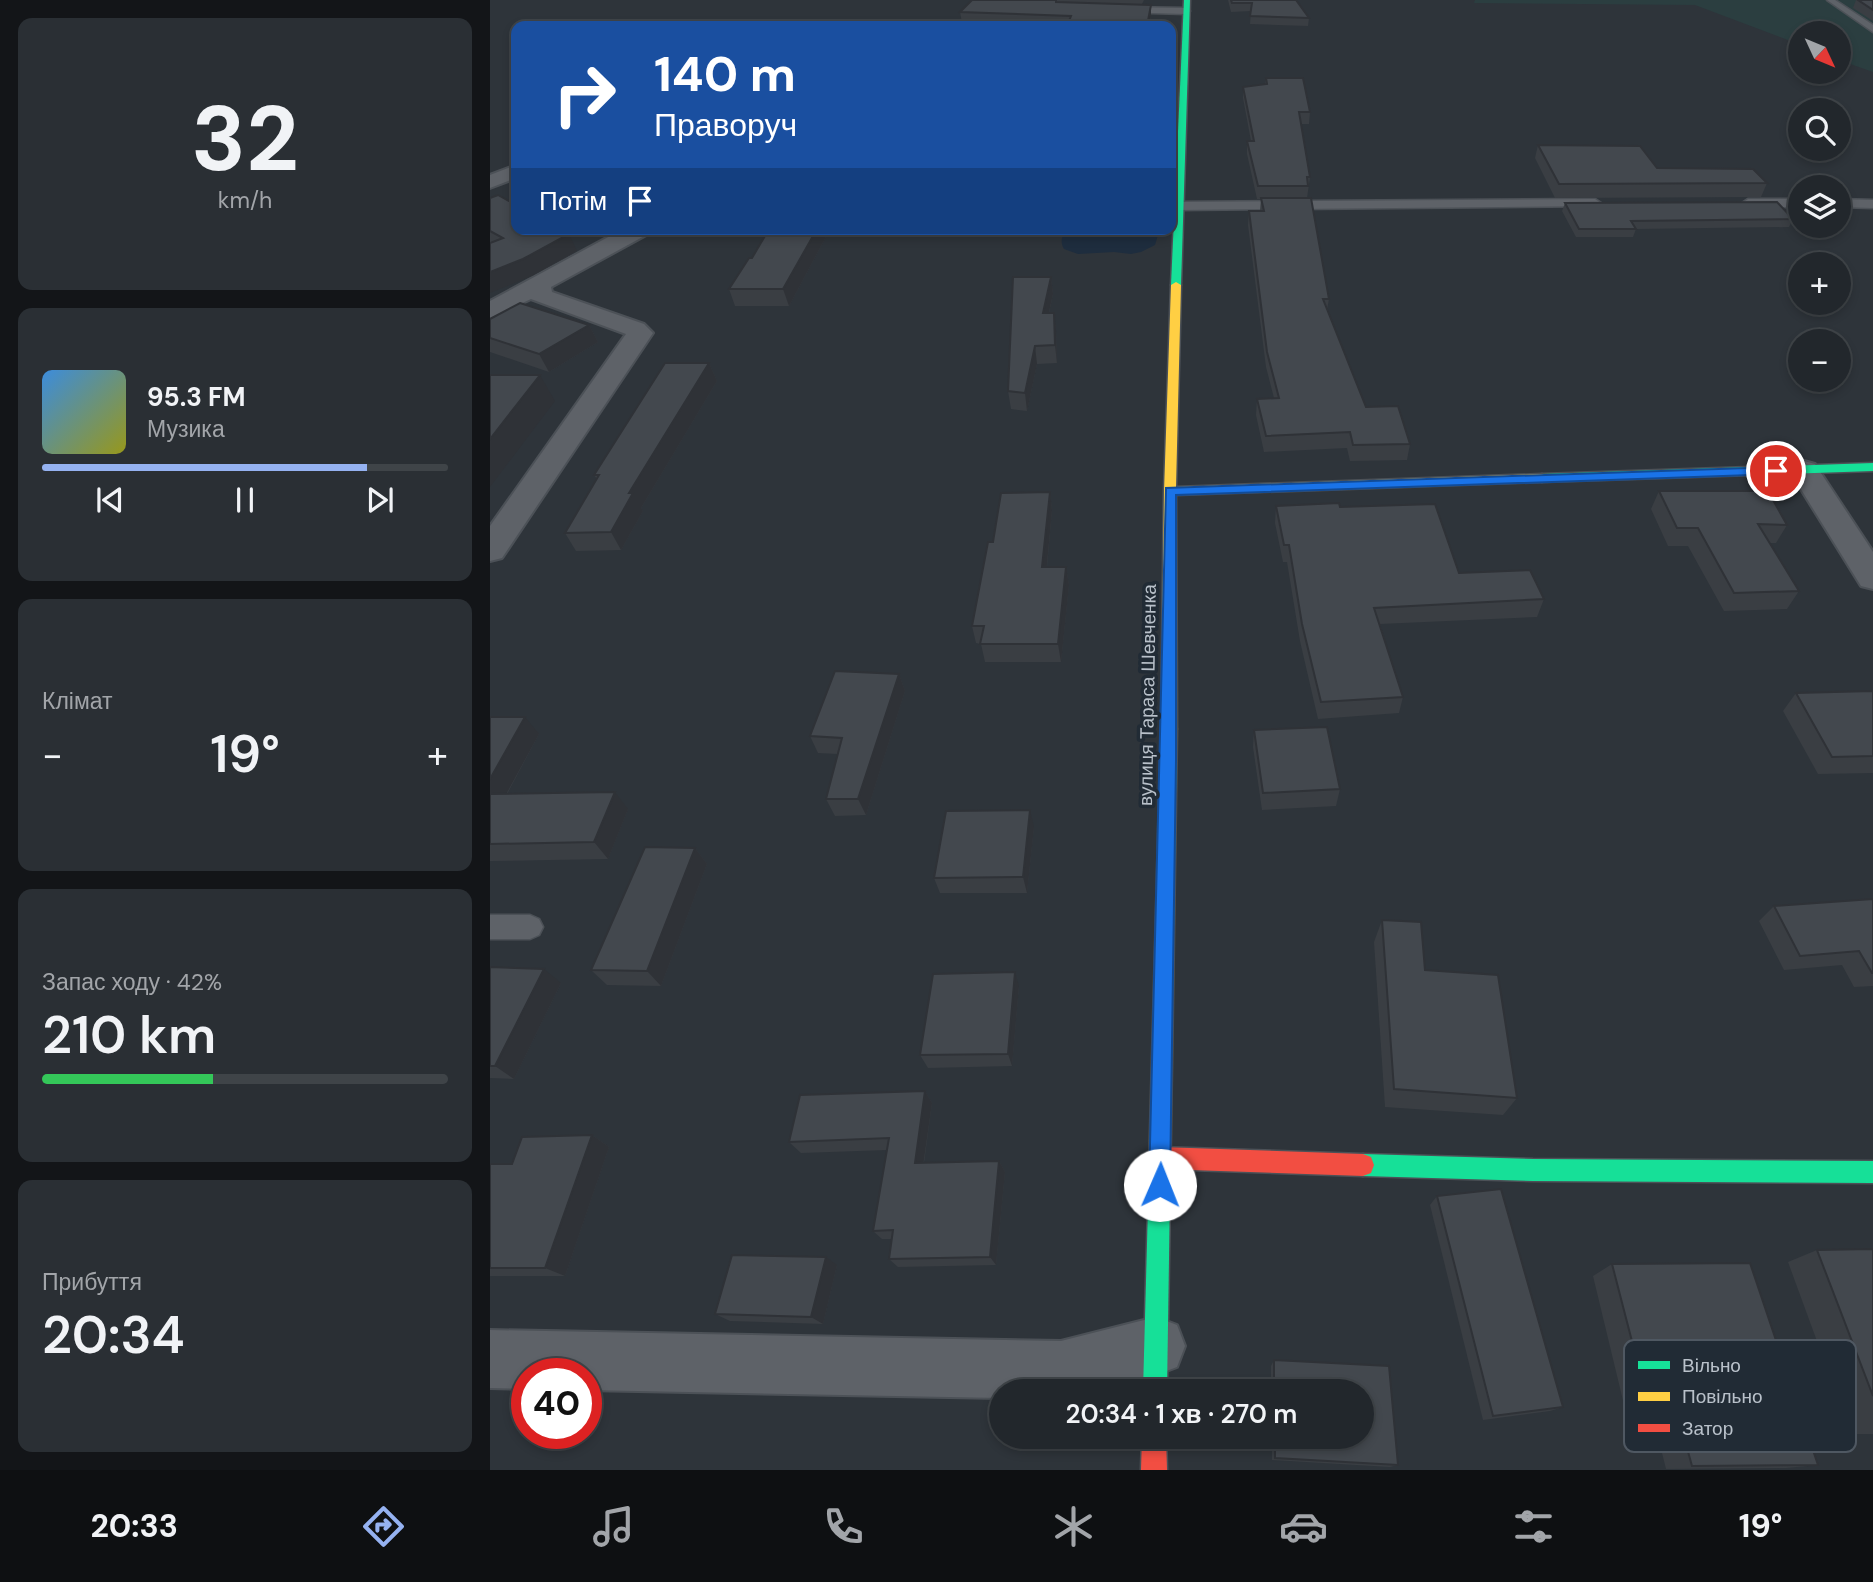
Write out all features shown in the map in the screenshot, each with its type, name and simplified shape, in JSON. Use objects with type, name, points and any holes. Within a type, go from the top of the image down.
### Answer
[{"type":"street","name":"вулиця Тараса Шевченка","points":[[1176,196],[1186,5]]},
{"type":"street","points":[[490,182],[511,173]]},
{"type":"street","points":[[490,195],[511,197]]},
{"type":"street","points":[[490,310],[629,235]]},
{"type":"street","name":"вулиця Тараса Шевченка","points":[[1155,1368],[1170,491],[1176,332],[1175,235]]},
{"type":"street","points":[[490,550],[640,332],[545,298],[539,293],[539,285]]},
{"type":"street","points":[[1170,491],[1873,467]]},
{"type":"street","points":[[1804,470],[1873,578]]},
{"type":"street","points":[[1160,1158],[1533,1170],[1873,1172]]},
{"type":"street","points":[[490,1359],[1060,1370],[1155,1368]]},
{"type":"street","points":[[1154,1449],[1154,1470]]},
{"type":"lane","points":[[1831,1],[1873,29]]},
{"type":"lane","points":[[1116,9],[1186,5]]},
{"type":"lane","points":[[1176,215],[1608,203]]},
{"type":"lane","points":[[1732,203],[1788,203]]},
{"type":"lane","points":[[1851,203],[1873,204]]},
{"type":"lane","points":[[490,927],[530,927]]},
{"type":"shaded area","points":[[1475,0],[1873,0],[1873,72],[1852,65],[1852,21],[1788,21],[1788,40],[1695,5],[1474,3]]},
{"type":"water","points":[[1158,235],[1155,245],[1131,254],[1078,254],[1064,249],[1063,236]]},
{"type":"building","points":[[972,0],[1056,0],[1151,5],[1148,21],[1069,21],[1071,16],[960,12]]},
{"type":"building","points":[[1231,0],[1296,0],[1309,18],[1250,16],[1252,3],[1232,3]]},
{"type":"building","points":[[1858,0],[1873,0],[1873,10]]},
{"type":"building","points":[[1266,78],[1303,78],[1310,112],[1299,112],[1310,177],[1307,177],[1308,186],[1258,186],[1247,141],[1254,141],[1243,87],[1267,84]]},
{"type":"building","points":[[1538,145],[1640,146],[1657,168],[1753,169],[1767,183],[1559,184]]},
{"type":"building","points":[[498,195],[511,202],[511,235],[567,235],[523,259],[490,272],[490,243],[503,238],[490,231],[490,198]]},
{"type":"building","points":[[1261,198],[1311,198],[1329,299],[1323,299],[1366,407],[1398,406],[1410,444],[1353,445],[1350,432],[1266,436],[1257,399],[1279,398],[1267,352],[1249,211],[1264,211]]},
{"type":"building","points":[[1777,202],[1788,214],[1788,219],[1631,221],[1636,229],[1579,229],[1565,203]]},
{"type":"building","points":[[765,235],[814,235],[783,289],[729,289],[749,258],[752,258]]},
{"type":"building","points":[[1013,277],[1051,277],[1043,313],[1054,313],[1055,345],[1035,346],[1025,393],[1008,391]]},
{"type":"building","points":[[520,303],[589,325],[539,354],[490,338],[490,319]]},
{"type":"building","points":[[665,363],[709,363],[629,493],[633,493],[611,532],[565,533],[599,475],[594,475]]},
{"type":"building","points":[[490,375],[540,375],[490,439]]},
{"type":"building","points":[[1659,491],[1768,491],[1787,525],[1758,524],[1799,591],[1734,593],[1698,528],[1677,528]]},
{"type":"building","points":[[1050,492],[1042,567],[1066,567],[1058,644],[980,644],[984,626],[972,626],[988,542],[993,542],[1001,493]]},
{"type":"building","points":[[1339,503],[1340,507],[1435,504],[1459,573],[1530,570],[1544,599],[1374,608],[1403,697],[1321,702],[1302,624],[1289,545],[1284,545],[1276,506]]},
{"type":"building","points":[[835,671],[899,674],[858,799],[826,799],[842,738],[810,736]]},
{"type":"building","points":[[1873,691],[1873,756],[1832,757],[1796,693]]},
{"type":"building","points":[[490,717],[525,717],[490,779]]},
{"type":"building","points":[[1327,727],[1340,789],[1263,793],[1254,730]]},
{"type":"building","points":[[615,792],[594,842],[490,844],[490,794]]},
{"type":"building","points":[[1030,810],[1023,877],[934,878],[946,811]]},
{"type":"building","points":[[645,847],[695,848],[647,971],[591,970]]},
{"type":"building","points":[[1873,899],[1873,973],[1859,951],[1800,956],[1774,906]]},
{"type":"building","points":[[1382,920],[1421,922],[1425,970],[1498,975],[1517,1098],[1394,1089]]},
{"type":"building","points":[[490,967],[544,969],[495,1066],[490,1066]]},
{"type":"building","points":[[1015,972],[1008,1054],[920,1055],[933,974]]},
{"type":"building","points":[[925,1091],[915,1163],[999,1161],[990,1257],[889,1259],[893,1230],[873,1231],[889,1138],[789,1142],[800,1095]]},
{"type":"building","points":[[592,1135],[545,1268],[490,1268],[490,1164],[512,1164],[522,1137]]},
{"type":"building","points":[[1501,1189],[1563,1407],[1493,1416],[1437,1196]]},
{"type":"building","points":[[1873,1249],[1873,1396],[1856,1352],[1856,1340],[1852,1340],[1817,1250]]},
{"type":"building","points":[[732,1255],[826,1257],[811,1317],[715,1314]]},
{"type":"building","points":[[1750,1263],[1776,1340],[1632,1340],[1612,1264]]},
{"type":"building","points":[[1274,1360],[1389,1366],[1398,1465],[1275,1458],[1275,1449],[1374,1449],[1374,1379],[1274,1379]]},
{"type":"building","points":[[1688,1452],[1814,1452],[1818,1465],[1692,1466]]},
{"type":"traffic: fast","points":[[1176,285],[1187,0]]},
{"type":"traffic: fast","points":[[1542,478],[1873,467]]},
{"type":"traffic: fast","points":[[1155,1379],[1169,729]]},
{"type":"traffic: fast","points":[[1363,1165],[1533,1170],[1873,1172]]},
{"type":"traffic: slow","points":[[1169,729],[1170,491],[1176,285]]},
{"type":"traffic: slow","points":[[1170,491],[1542,478]]},
{"type":"traffic: jam","points":[[1160,1158],[1363,1165]]},
{"type":"traffic: jam","points":[[1154,1449],[1154,1470]]},
{"type":"route","points":[[1160,1185],[1170,491],[1776,471]]}]
